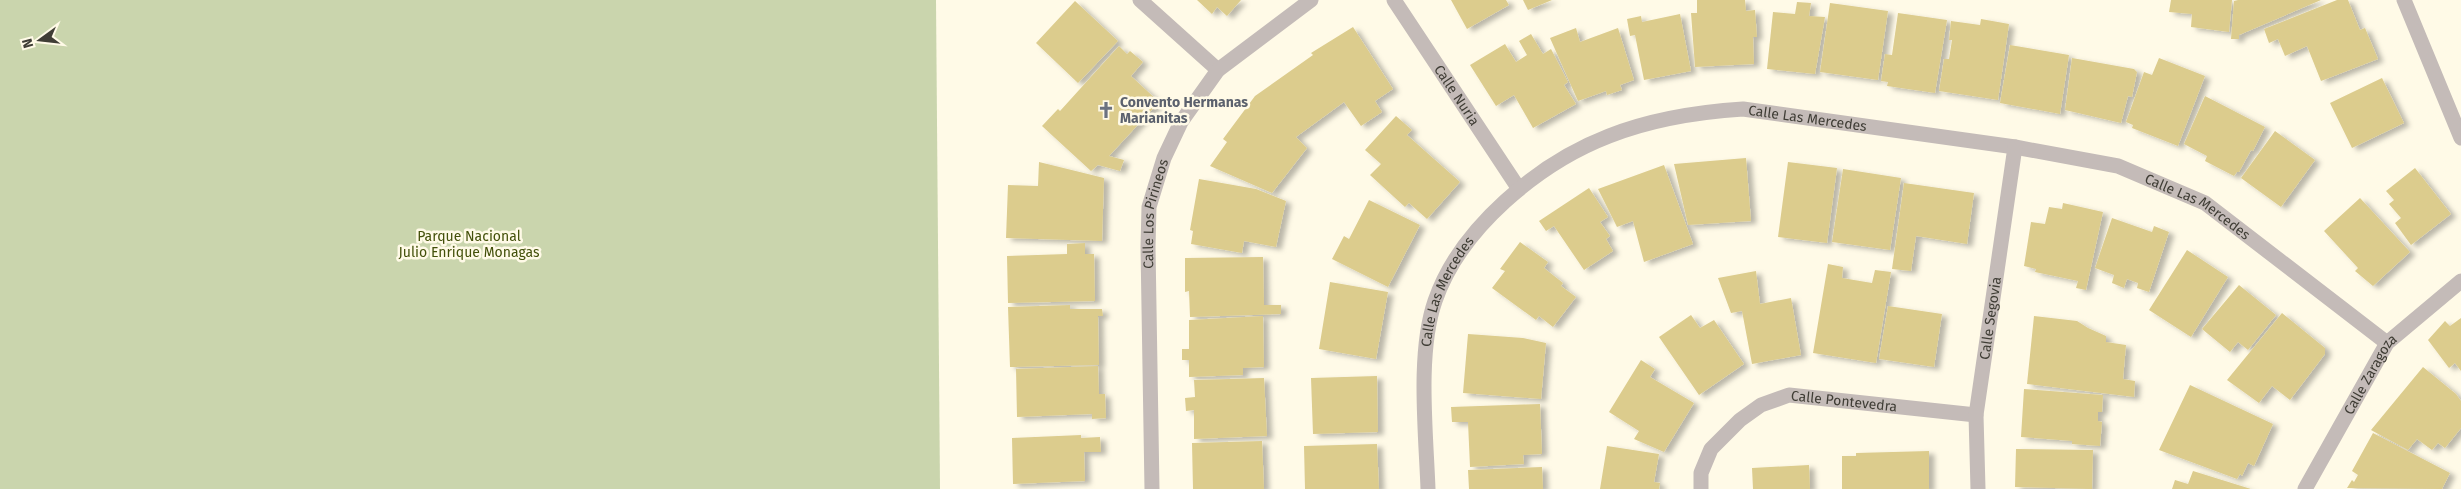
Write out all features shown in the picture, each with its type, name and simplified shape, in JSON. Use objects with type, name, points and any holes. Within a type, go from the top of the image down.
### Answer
[{"type":"street","points":[[1140,0],[1218,70]]},
{"type":"street","name":"Calle Los Pirineos","points":[[1152,489],[1149,206],[1164,158],[1181,122],[1218,70],[1311,0]]},
{"type":"street","name":"Calle Nuria","points":[[1394,0],[1519,189]]},
{"type":"street","points":[[2404,0],[2461,138]]},
{"type":"street","name":"Calle Las Mercedes","points":[[1428,489],[1425,357],[1427,335],[1435,300],[1452,263],[1486,220],[1519,189],[1564,159],[1609,136],[1656,121],[1704,111],[1743,109],[2015,148],[2118,166],[2205,203],[2387,342]]},
{"type":"street","name":"Calle Segovia","points":[[1978,489],[1976,415],[2015,148]]},
{"type":"street","name":"Calle Zaragoza","points":[[2305,489],[2387,342],[2461,281]]},
{"type":"street","name":"Calle Pontevedra","points":[[1701,489],[1701,472],[1711,449],[1747,415],[1761,405],[1789,396],[1976,415]]},
{"type":"green space","name":"Parque Nacional Julio Enrique Monagas","points":[[0,0],[936,0],[940,489],[0,489]]},
{"type":"building","points":[[1197,0],[1241,0],[1227,16],[1217,7],[1212,14]]},
{"type":"building","points":[[1451,0],[1506,0],[1509,5],[1467,29]]},
{"type":"building","points":[[1523,0],[1552,0],[1528,10]]},
{"type":"building","points":[[1697,0],[1745,0],[1746,11],[1755,10],[1757,37],[1753,37],[1754,64],[1695,67],[1691,13],[1697,13]]},
{"type":"building","points":[[2171,0],[2232,0],[2229,32],[2191,27],[2192,14],[2169,12]]},
{"type":"building","points":[[2321,0],[2239,35],[2239,39],[2231,39],[2234,1]]},
{"type":"building","points":[[2337,0],[2348,0],[2360,30],[2365,28],[2378,59],[2321,81],[2307,46],[2285,56],[2278,39],[2269,43],[2264,29]]},
{"type":"building","points":[[1075,1],[1118,41],[1078,83],[1036,43]]},
{"type":"building","points":[[1797,2],[1811,3],[1809,16],[1825,17],[1815,74],[1767,69],[1773,12],[1795,14]]},
{"type":"building","points":[[1830,3],[1888,11],[1878,80],[1820,72]]},
{"type":"building","points":[[1898,13],[1947,20],[1935,93],[1887,86],[1888,82],[1881,81],[1885,54],[1892,55]]},
{"type":"building","points":[[1680,14],[1691,71],[1644,80],[1635,35],[1630,36],[1627,19],[1641,16],[1642,22]]},
{"type":"building","points":[[1981,19],[2009,24],[1998,100],[1939,91],[1944,59],[1949,59],[1952,40],[1949,40],[1951,21],[1980,25]]},
{"type":"building","points":[[1353,27],[1393,89],[1375,101],[1382,112],[1361,126],[1344,102],[1296,137],[1307,148],[1272,193],[1210,166],[1227,142],[1223,139],[1255,96],[1313,55],[1311,53]]},
{"type":"building","points":[[1576,28],[1580,42],[1618,28],[1634,80],[1620,85],[1622,90],[1607,95],[1606,91],[1578,101],[1550,38]]},
{"type":"building","points":[[1531,34],[1543,54],[1551,49],[1568,82],[1564,85],[1576,104],[1533,128],[1514,95],[1496,106],[1470,65],[1505,44],[1516,62],[1527,55],[1519,41]]},
{"type":"building","points":[[2010,45],[2069,55],[2060,114],[2000,103]]},
{"type":"building","name":"Convento Hermanas Marianitas","points":[[1119,46],[1127,54],[1130,51],[1143,62],[1131,76],[1159,102],[1109,156],[1124,160],[1120,171],[1098,165],[1091,171],[1042,126],[1058,109],[1060,111]]},
{"type":"building","points":[[2072,58],[2134,69],[2137,72],[2132,97],[2128,96],[2121,123],[2065,110]]},
{"type":"building","points":[[2159,58],[2205,76],[2178,146],[2132,128],[2133,125],[2126,122],[2144,72],[2152,75]]},
{"type":"building","points":[[2382,78],[2404,123],[2352,148],[2330,103]]},
{"type":"building","points":[[2205,96],[2265,127],[2253,151],[2251,150],[2239,172],[2234,176],[2205,161],[2207,156],[2184,144]]},
{"type":"building","points":[[1396,116],[1412,130],[1407,135],[1460,182],[1427,219],[1409,203],[1405,207],[1370,175],[1381,164],[1365,150]]},
{"type":"building","points":[[2275,131],[2315,160],[2281,207],[2241,178]]},
{"type":"building","points":[[1746,158],[1751,221],[1688,225],[1674,164]]},
{"type":"building","points":[[1039,162],[1104,178],[1102,241],[1006,238],[1008,185],[1038,186]]},
{"type":"building","points":[[1788,162],[1837,168],[1827,243],[1778,237]]},
{"type":"building","points":[[1664,165],[1693,244],[1644,262],[1633,221],[1617,227],[1598,189]]},
{"type":"building","points":[[2415,168],[2451,214],[2411,245],[2395,223],[2401,218],[2389,204],[2394,200],[2386,191]]},
{"type":"building","points":[[1843,169],[1901,178],[1890,250],[1832,242]]},
{"type":"building","points":[[1199,179],[1256,189],[1286,201],[1276,247],[1244,241],[1242,253],[1191,244],[1193,231],[1190,230]]},
{"type":"building","points":[[1904,183],[1974,193],[1967,244],[1916,236],[1911,271],[1892,269]]},
{"type":"building","points":[[1589,188],[1608,217],[1600,222],[1610,236],[1606,239],[1613,251],[1584,270],[1554,226],[1546,231],[1539,221]]},
{"type":"building","points":[[2360,198],[2410,252],[2373,286],[2355,271],[2358,268],[2324,231]]},
{"type":"building","points":[[1369,200],[1420,225],[1388,287],[1332,259],[1344,236],[1349,239]]},
{"type":"building","points":[[2063,203],[2103,212],[2086,290],[2076,288],[2078,281],[2035,272],[2036,269],[2024,266],[2031,222],[2045,224],[2049,207],[2062,209]]},
{"type":"building","points":[[2112,218],[2152,232],[2154,226],[2169,232],[2149,292],[2137,288],[2138,283],[2127,279],[2124,288],[2112,283],[2114,275],[2095,268]]},
{"type":"building","points":[[1520,242],[1548,262],[1544,268],[1563,283],[1561,286],[1576,297],[1553,327],[1539,316],[1536,320],[1492,288],[1505,271],[1500,269]]},
{"type":"building","points":[[1085,243],[1085,254],[1094,254],[1095,301],[1008,303],[1007,256],[1067,254],[1067,244]]},
{"type":"building","points":[[2187,250],[2228,277],[2191,337],[2149,310]]},
{"type":"building","points":[[1263,257],[1264,305],[1281,305],[1281,314],[1190,317],[1189,291],[1185,292],[1185,258]]},
{"type":"building","points":[[1828,264],[1843,267],[1842,278],[1872,283],[1875,270],[1891,272],[1876,363],[1813,353]]},
{"type":"building","points":[[1756,271],[1760,304],[1791,298],[1801,355],[1752,364],[1742,311],[1731,313],[1718,278]]},
{"type":"building","points":[[1330,282],[1388,292],[1376,359],[1319,349]]},
{"type":"building","points":[[2239,285],[2276,315],[2248,350],[2238,342],[2230,352],[2202,329]]},
{"type":"building","points":[[1070,305],[1070,309],[1102,309],[1103,316],[1098,316],[1099,365],[1010,367],[1008,307]]},
{"type":"building","points":[[1888,306],[1942,314],[1934,367],[1879,359]]},
{"type":"building","points":[[2282,313],[2325,348],[2325,354],[2290,400],[2272,386],[2259,403],[2227,380]]},
{"type":"building","points":[[1691,315],[1700,328],[1714,320],[1744,364],[1699,395],[1659,337]]},
{"type":"building","points":[[1263,316],[1264,367],[1243,368],[1243,375],[1189,377],[1189,360],[1182,360],[1182,349],[1189,349],[1189,320]]},
{"type":"building","points":[[2034,316],[2077,321],[2106,336],[2106,342],[2126,345],[2123,379],[2135,381],[2134,397],[2027,384]]},
{"type":"building","points":[[2461,318],[2461,371],[2455,363],[2449,368],[2428,340],[2445,321],[2450,326]]},
{"type":"building","points":[[1468,334],[1523,338],[1546,343],[1541,399],[1463,393]]},
{"type":"building","points":[[1641,360],[1655,369],[1650,377],[1694,403],[1664,452],[1634,439],[1639,431],[1609,412]]},
{"type":"building","points":[[1098,366],[1099,394],[1105,394],[1106,418],[1092,419],[1092,414],[1017,417],[1016,369]]},
{"type":"building","points":[[2423,367],[2456,394],[2461,401],[2461,428],[2445,448],[2438,443],[2432,450],[2417,439],[2408,450],[2371,430]]},
{"type":"building","points":[[1377,376],[1378,432],[1313,434],[1311,378]]},
{"type":"building","points":[[1264,378],[1267,436],[1194,439],[1194,410],[1186,411],[1185,398],[1195,397],[1194,380]]},
{"type":"building","points":[[2190,385],[2273,424],[2254,466],[2248,463],[2242,476],[2240,474],[2237,479],[2159,450]]},
{"type":"building","points":[[2024,389],[2103,395],[2102,412],[2098,412],[2098,421],[2102,422],[2100,446],[2072,444],[2072,441],[2021,437]]},
{"type":"building","points":[[1540,404],[1542,454],[1523,455],[1524,464],[1470,467],[1468,422],[1452,422],[1451,407]]},
{"type":"building","points":[[2373,433],[2450,473],[2442,489],[2347,488],[2358,475],[2352,471]]},
{"type":"building","points":[[1081,435],[1081,438],[1100,437],[1101,452],[1084,452],[1085,481],[1013,484],[1012,438]]},
{"type":"building","points":[[1262,441],[1264,489],[1193,489],[1192,443]]},
{"type":"building","points":[[1377,444],[1379,489],[1305,489],[1304,446]]},
{"type":"building","points":[[1607,446],[1659,454],[1654,482],[1660,483],[1659,489],[1600,489]]},
{"type":"building","points":[[2016,449],[2093,450],[2092,489],[2015,487]]},
{"type":"building","points":[[1929,451],[1929,489],[1842,489],[1842,456],[1856,456],[1856,453]]},
{"type":"building","points":[[1809,465],[1810,489],[1753,489],[1752,468]]},
{"type":"building","points":[[1542,467],[1543,489],[1469,489],[1468,470]]},
{"type":"building","points":[[2193,471],[2251,489],[2172,489],[2175,480],[2188,484]]},
{"type":"place","name":"Convento Hermanas Marianitas","points":[[1106,110]]}]
